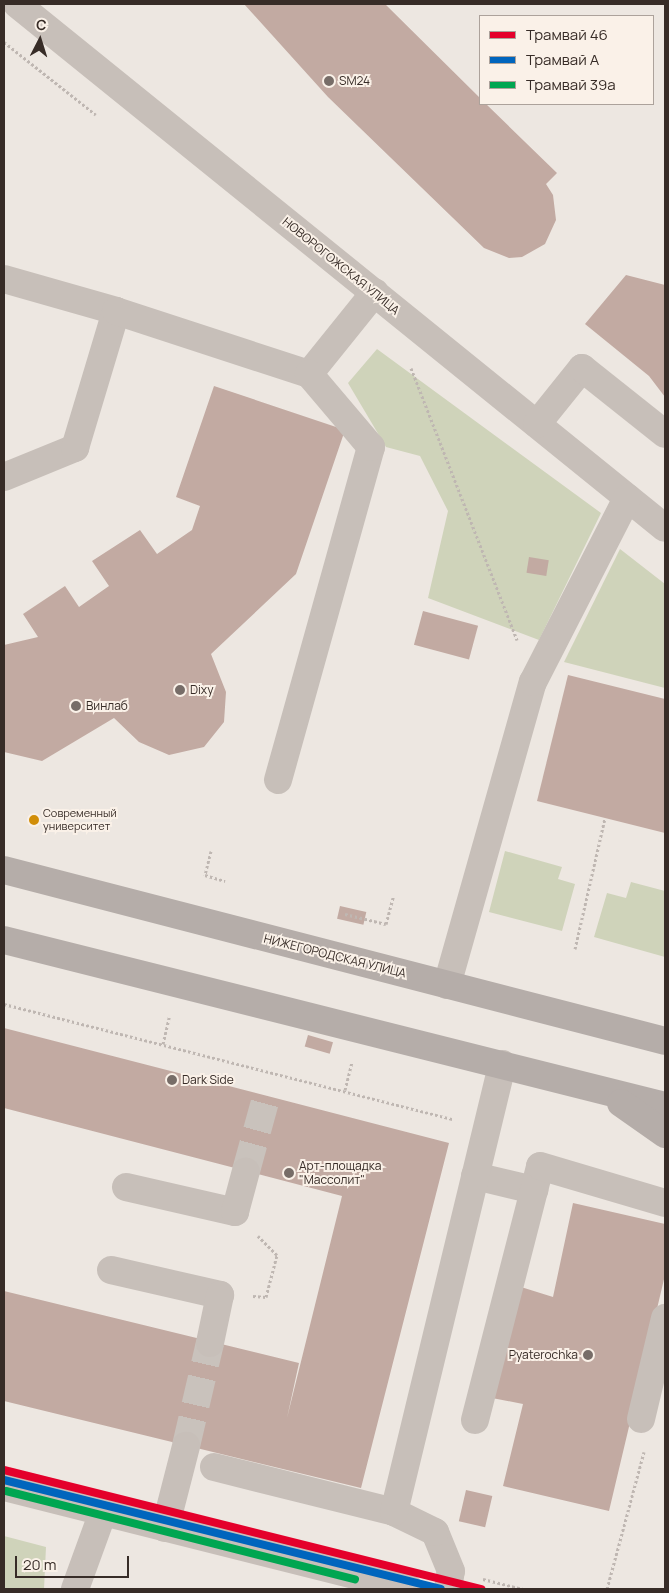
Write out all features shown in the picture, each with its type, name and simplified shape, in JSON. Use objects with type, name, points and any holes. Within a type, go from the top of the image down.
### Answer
[{"type":"main road","name":"НИЖЕГОРОДСКАЯ УЛИЦА","points":[[4,870],[659,1038]]},
{"type":"main road","points":[[4,940],[665,1106]]},
{"type":"main road","points":[[591,1086],[648,1119],[665,1134]]},
{"type":"street","name":"НОВОРОГОЖСКАЯ УЛИЦА","points":[[17,4],[665,528]]},
{"type":"street","points":[[4,279],[116,311],[308,374],[371,447],[278,780]]},
{"type":"street","points":[[308,374],[375,292]]},
{"type":"street","points":[[4,477],[75,448],[116,311]]},
{"type":"street","points":[[537,424],[582,368],[665,434]]},
{"type":"street","points":[[447,984],[533,682],[627,498]]},
{"type":"street","points":[[394,1512],[502,1064]]},
{"type":"street","points":[[475,1420],[540,1166],[665,1204]]},
{"type":"street","points":[[126,1187],[235,1212],[246,1171]]},
{"type":"street","points":[[476,1176],[534,1190]]},
{"type":"street","points":[[111,1270],[220,1295],[210,1343]]},
{"type":"street","points":[[641,1419],[665,1318]]},
{"type":"street","points":[[165,1528],[186,1446]]},
{"type":"street","points":[[214,1467],[394,1512],[435,1532],[449,1580]]},
{"type":"street","points":[[4,1487],[409,1589]]},
{"type":"street","points":[[75,1589],[103,1512]]},
{"type":"path","points":[[411,367],[533,682]]},
{"type":"path","points":[[575,948],[605,818]]},
{"type":"path","points":[[211,851],[205,875],[225,881]]},
{"type":"path","points":[[345,914],[386,924],[393,897]]},
{"type":"path","points":[[4,1004],[487,1128]]},
{"type":"path","points":[[162,1044],[170,1012],[177,1014]]},
{"type":"path","points":[[266,1296],[277,1256]]},
{"type":"path","points":[[607,1589],[646,1445]]},
{"type":"path","points":[[449,1580],[524,1589]]},
{"type":"green space","points":[[377,349],[601,513],[539,640],[428,598],[448,511],[420,456],[386,447],[348,383]]},
{"type":"green space","points":[[620,549],[665,584],[665,688],[564,662]]},
{"type":"green space","points":[[505,851],[562,867],[558,879],[575,884],[562,931],[489,912]]},
{"type":"green space","points":[[631,882],[665,891],[665,957],[594,937],[607,893],[626,898]]},
{"type":"green space","points":[[4,1536],[46,1547],[44,1589],[4,1589]]},
{"type":"building","points":[[244,4],[385,4],[479,97],[479,105],[487,105],[557,173],[546,184],[553,195],[556,220],[545,244],[522,257],[509,258],[484,248],[328,97]]},
{"type":"building","points":[[626,275],[665,285],[665,397],[649,376],[585,324]]},
{"type":"building","points":[[214,386],[345,430],[296,574],[211,654],[226,692],[224,722],[204,747],[169,755],[139,742],[114,718],[42,761],[4,752],[4,645],[38,637],[23,614],[65,586],[79,607],[109,586],[92,561],[140,530],[157,554],[192,530],[200,506],[176,497]]},
{"type":"building","points":[[529,557],[549,560],[546,576],[526,573]]},
{"type":"building","points":[[423,611],[478,626],[469,660],[414,645]]},
{"type":"building","points":[[568,675],[665,699],[665,833],[537,801]]},
{"type":"building","points":[[340,906],[366,912],[363,925],[337,919]]},
{"type":"building","points":[[4,1028],[449,1143],[361,1488],[4,1401],[4,1291],[299,1363],[287,1418],[342,1196],[4,1108]]},
{"type":"building","points":[[308,1035],[333,1042],[330,1054],[305,1047]]},
{"type":"building","points":[[573,1203],[665,1224],[665,1275],[609,1511],[503,1486],[523,1404],[492,1398],[521,1287],[553,1297]]},
{"type":"building","points":[[466,1490],[492,1496],[485,1527],[459,1521]]},
{"type":"tunnel","points":[[246,1171],[267,1094]]},
{"type":"tunnel","points":[[186,1446],[210,1343]]},
{"type":"tram line","name":"46","points":[[4,1470],[481,1589]]},
{"type":"tram line","name":"А","points":[[4,1480],[441,1589]]},
{"type":"tram line","name":"39а","points":[[6,1491],[355,1579]]},
{"type":"place","name":"SM24","points":[[329,81]]},
{"type":"place","name":"Dixy","points":[[180,690]]},
{"type":"place","name":"Винлаб","points":[[76,706]]},
{"type":"place","name":"Современный университет","points":[[34,820]]},
{"type":"place","name":"Dark Side","points":[[172,1080]]},
{"type":"place","name":"Арт-площадка \"Массолит\"","points":[[289,1173]]},
{"type":"place","name":"Pyaterochka","points":[[588,1355]]}]
